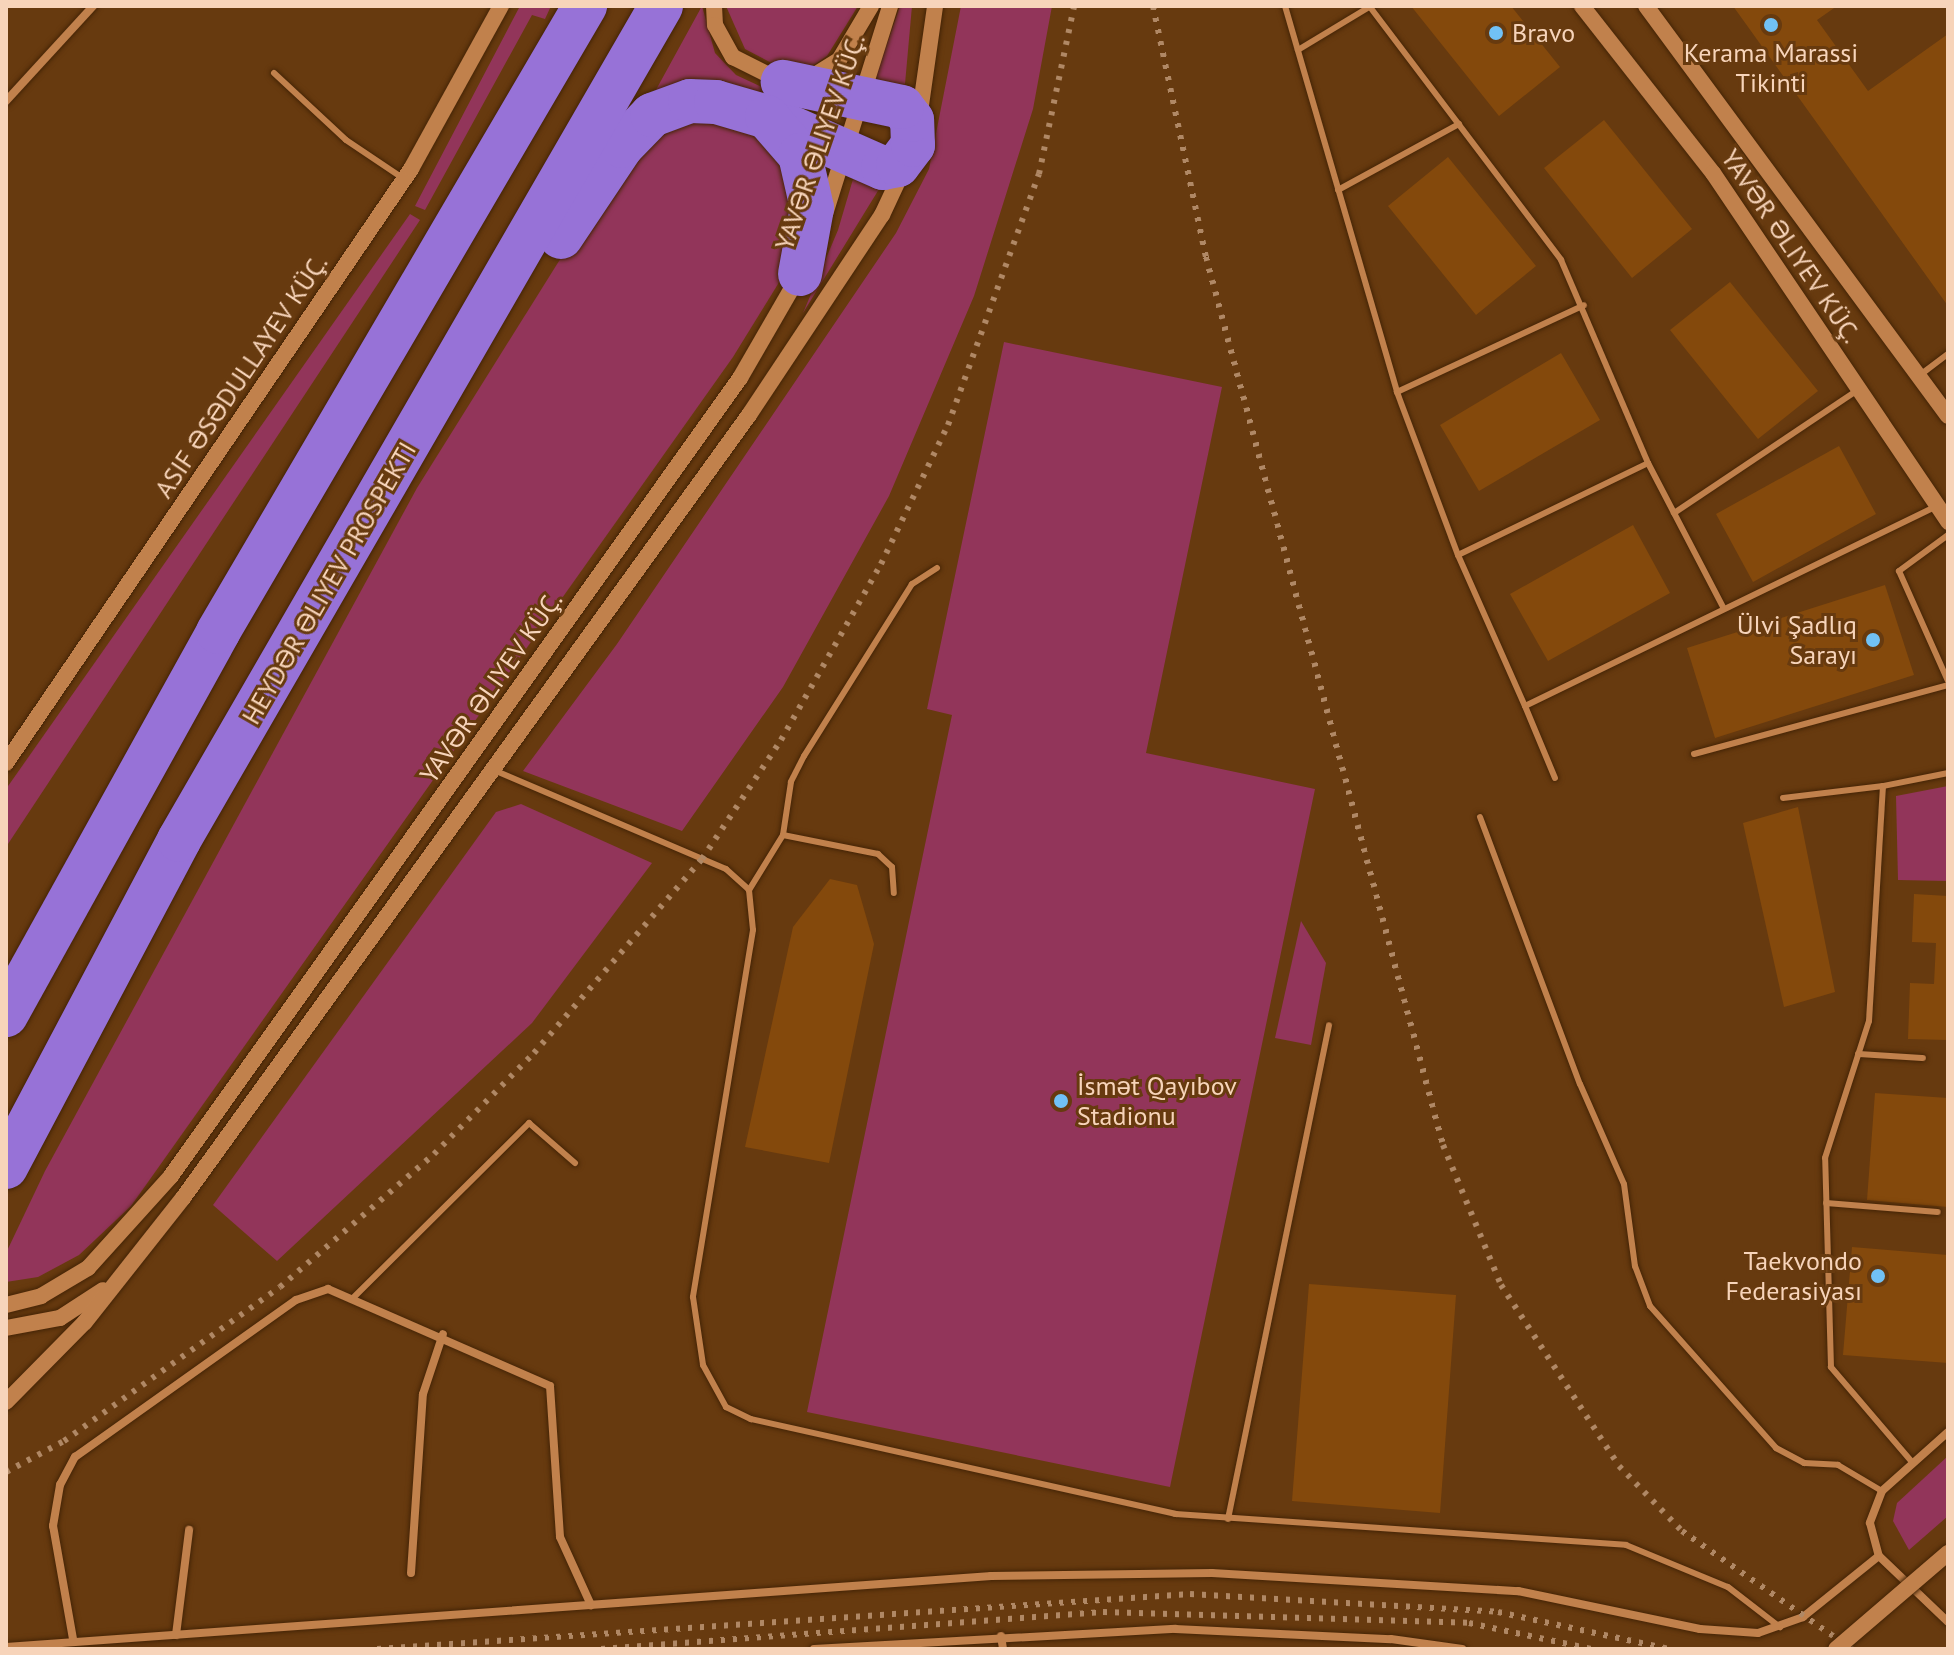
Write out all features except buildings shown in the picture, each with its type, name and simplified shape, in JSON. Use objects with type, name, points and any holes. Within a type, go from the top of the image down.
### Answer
[{"type":"highway","points":[[6,1015],[218,632],[585,6]]},
{"type":"highway","name":"HEYDƏR ƏLIYEV PROSPEKTI","points":[[6,1167],[179,840],[661,6]]},
{"type":"highway","points":[[332,577],[635,131],[652,115],[690,101],[743,106],[775,100],[861,95],[907,112],[913,145],[890,168],[844,153],[775,100]]},
{"type":"highway","points":[[775,100],[807,172],[812,208],[800,274]]},
{"type":"main road","name":"ASIF ƏSƏDULLAYEV KÜÇ.","points":[[6,763],[404,179],[501,6]]},
{"type":"main road","points":[[714,6],[715,25],[733,57],[775,100],[839,60],[871,6]]},
{"type":"main road","name":"YAVƏR ƏLIYEV KÜÇ.","points":[[6,1305],[41,1296],[88,1268],[171,1176],[740,378],[800,274],[844,153],[890,6]]},
{"type":"main road","name":"YAVƏR ƏLIYEV KÜÇ.","points":[[121,1278],[793,352],[882,215],[913,145],[935,6]]},
{"type":"main road","name":"YAVƏR ƏLIYEV KÜÇ.","points":[[1582,6],[1713,173],[1948,522]]},
{"type":"main road","name":"YAVƏR ƏLIYEV KÜÇ.","points":[[1646,6],[1946,408]]},
{"type":"main road","points":[[6,1328],[60,1318],[121,1278]]},
{"type":"main road","points":[[6,1402],[121,1278]]},
{"type":"main road","points":[[1836,1649],[1948,1553]]},
{"type":"street","points":[[6,101],[93,6]]},
{"type":"street","points":[[73,1639],[53,1526],[60,1485],[75,1457],[310,1291],[354,1297],[443,1334],[550,1386],[560,1537],[591,1605]]},
{"type":"street","points":[[411,1573],[423,1394],[443,1334]]},
{"type":"street","points":[[1948,1432],[1882,1491],[1870,1523],[1879,1556],[1948,1622]]},
{"type":"street","points":[[176,1635],[189,1530]]},
{"type":"street","points":[[6,1647],[73,1639],[176,1635],[991,1576],[1212,1573],[1518,1591],[1732,1634],[1780,1627],[1803,1617],[1879,1556]]},
{"type":"street","points":[[814,1649],[1001,1636],[1175,1629],[1391,1639],[1462,1649]]},
{"type":"street","points":[[1001,1636],[1003,1649]]},
{"type":"lane","points":[[1285,6],[1397,392],[1458,555],[1555,778]]},
{"type":"lane","points":[[1298,50],[1371,6],[1561,260],[1584,305],[1648,463],[1723,607]]},
{"type":"lane","points":[[274,73],[346,140],[404,179]]},
{"type":"lane","points":[[1338,190],[1459,124]]},
{"type":"lane","points":[[1397,392],[1584,305]]},
{"type":"lane","points":[[1920,375],[1948,354]]},
{"type":"lane","points":[[1674,513],[1859,389]]},
{"type":"lane","points":[[1458,555],[1648,463]]},
{"type":"lane","points":[[1525,706],[1938,505]]},
{"type":"lane","points":[[1694,754],[1948,683],[1899,571],[1948,535]]},
{"type":"lane","points":[[937,568],[912,584],[804,756],[791,782],[783,835],[749,890],[753,930],[693,1297],[696,1343],[710,1386],[726,1407],[751,1419],[1175,1514],[1626,1545],[1728,1587],[1780,1627]]},
{"type":"lane","points":[[493,769],[726,869],[749,890]]},
{"type":"lane","points":[[1783,798],[1883,786],[1948,773]]},
{"type":"lane","points":[[1883,786],[1872,1000],[1825,1158],[1831,1367],[1912,1462]]},
{"type":"lane","points":[[1480,817],[1580,1084],[1624,1184],[1635,1266],[1650,1306],[1776,1448],[1804,1463],[1838,1465],[1882,1491]]},
{"type":"lane","points":[[783,835],[878,854],[892,867],[894,893]]},
{"type":"lane","points":[[1228,1519],[1329,1025]]},
{"type":"lane","points":[[1858,1054],[1923,1058]]},
{"type":"lane","points":[[354,1297],[529,1123],[575,1163]]},
{"type":"lane","points":[[1826,1203],[1938,1212]]},
{"type":"shaded area","points":[[520,6],[551,6],[545,19],[532,15],[425,210],[415,206]]},
{"type":"shaded area","points":[[702,6],[715,53],[736,75],[781,96],[646,108]]},
{"type":"shaded area","points":[[726,6],[858,6],[827,56],[811,67],[785,70],[745,49]]},
{"type":"shaded area","points":[[900,6],[912,6],[904,95],[872,87]]},
{"type":"shaded area","points":[[961,6],[1052,6],[1033,109],[974,296],[889,496],[783,687],[682,831],[523,771],[617,644],[896,233],[929,169]]},
{"type":"shaded area","points":[[713,110],[786,148],[798,234],[778,284],[733,357],[131,1206],[79,1255],[38,1277],[6,1282],[6,1253],[45,1171],[417,488],[631,146]]},
{"type":"shaded area","points":[[856,169],[884,181],[803,313],[838,230]]},
{"type":"shaded area","points":[[410,214],[420,220],[6,847],[6,789]]},
{"type":"shaded area","name":"İsmət Qayıbov Stadionu","points":[[1004,342],[1222,387],[1146,753],[1315,789],[1170,1487],[807,1412],[952,715],[927,709]]},
{"type":"shaded area","points":[[1948,786],[1948,881],[1898,880],[1896,796]]},
{"type":"shaded area","points":[[521,804],[652,863],[532,1023],[277,1261],[213,1205],[496,812]]},
{"type":"shaded area","points":[[1301,921],[1326,963],[1311,1045],[1275,1038]]},
{"type":"shaded area","points":[[1948,1456],[1948,1516],[1909,1550],[1893,1521],[1897,1503]]},
{"type":"railway","points":[[6,1472],[64,1441],[280,1287],[434,1154],[534,1053],[702,859],[781,740],[881,564],[948,425],[1039,174],[1074,6]]},
{"type":"railway","points":[[1153,6],[1206,257],[1443,1145],[1501,1285],[1619,1466],[1682,1531],[1852,1649]]},
{"type":"railway","points":[[377,1649],[1190,1594],[1498,1612],[1669,1649]]},
{"type":"railway","points":[[601,1649],[1103,1612],[1469,1623],[1591,1649]]},
{"type":"place","name":"Kerama Marassi Tikinti","points":[[1771,25]]},
{"type":"place","name":"Bravo","points":[[1496,33]]},
{"type":"place","name":"Ülvi Şadlıq Sarayı","points":[[1873,640]]},
{"type":"place","name":"İsmət Qayıbov Stadionu","points":[[1061,1101]]},
{"type":"place","name":"Taekvondo Federasiyası","points":[[1878,1276]]}]
